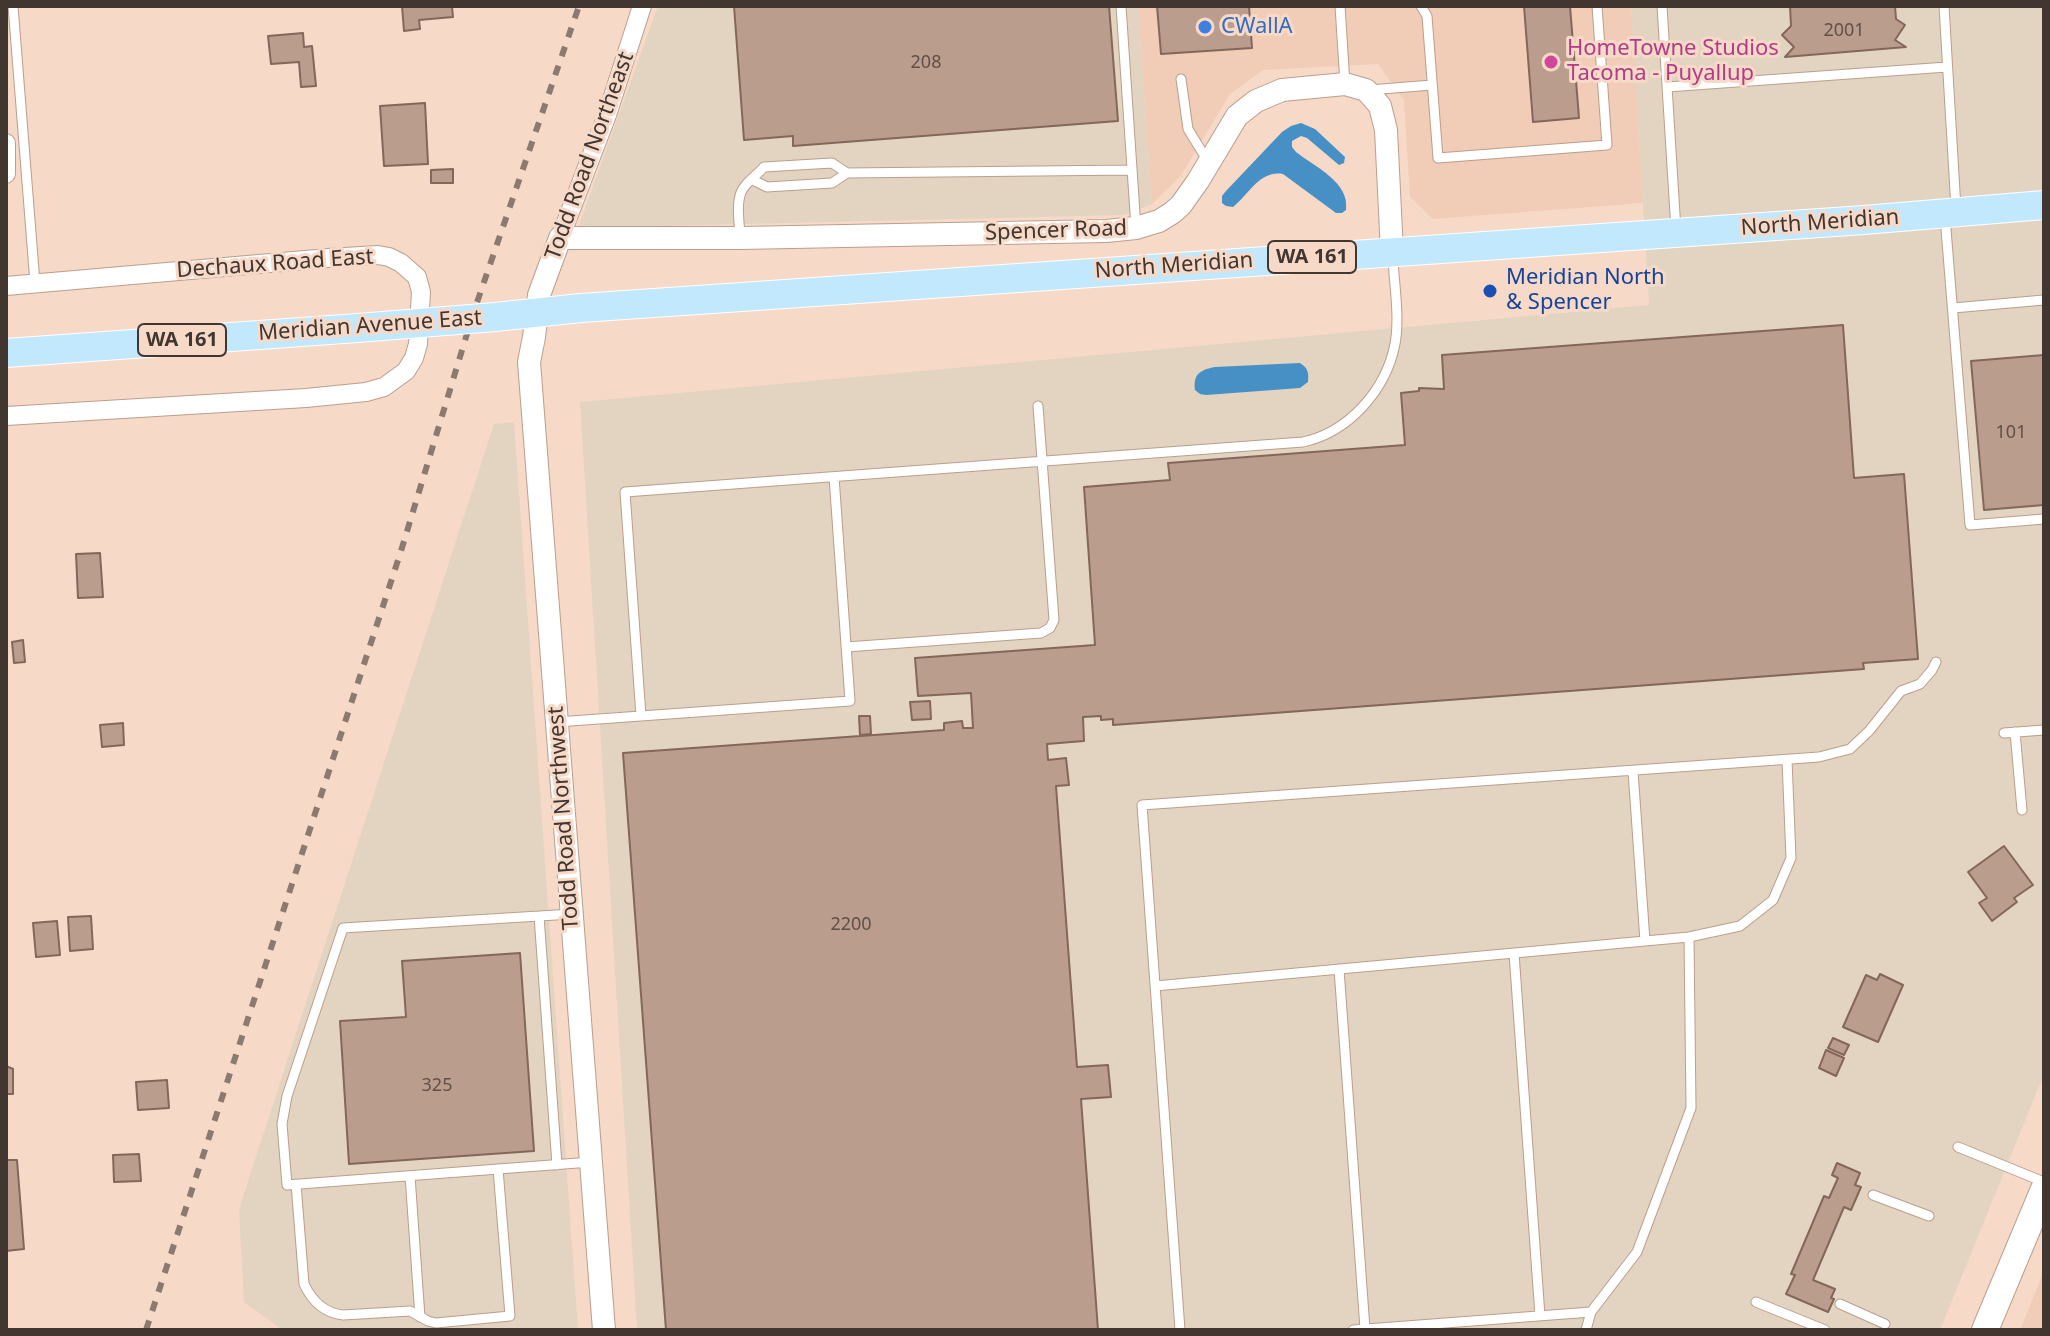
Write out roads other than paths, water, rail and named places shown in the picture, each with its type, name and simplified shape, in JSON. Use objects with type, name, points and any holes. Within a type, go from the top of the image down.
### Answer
[{"type":"main road","name":"North Meridian","points":[[495,317],[581,308],[2044,205]]},
{"type":"main road","name":"Meridian Avenue East","points":[[6,353],[495,317]]},
{"type":"main road","points":[[1985,1330],[2044,1189]]},
{"type":"street","name":"Todd Road Northeast","points":[[537,306],[607,115],[642,6]]},
{"type":"street","name":"Spencer Road","points":[[560,238],[740,238],[1136,228],[1159,221],[1182,203],[1237,116],[1256,101],[1282,90],[1356,87]]},
{"type":"street","points":[[1356,87],[1380,106],[1386,130],[1392,252]]},
{"type":"street","points":[[6,143],[6,174]]},
{"type":"street","name":"Dechaux Road East","points":[[6,286],[378,255],[401,263],[417,277],[421,292],[418,344],[414,358],[406,371],[384,387],[366,392],[306,398],[6,416]]},
{"type":"street","name":"Todd Road Northwest","points":[[537,306],[529,362],[604,1330]]},
{"type":"lane","points":[[13,6],[35,283]]},
{"type":"lane","points":[[1121,6],[1136,228]]},
{"type":"lane","points":[[1340,6],[1356,87],[1432,85]]},
{"type":"lane","points":[[1421,6],[1427,16],[1438,158],[1607,145],[1597,6]]},
{"type":"lane","points":[[1662,6],[1677,233]]},
{"type":"lane","points":[[1944,6],[1953,308],[1970,525],[2044,519]]},
{"type":"lane","points":[[1667,87],[1947,67]]},
{"type":"lane","points":[[1181,79],[1188,129],[1209,163]]},
{"type":"lane","points":[[740,238],[740,198],[747,183],[764,167],[832,163],[847,173]]},
{"type":"lane","points":[[753,180],[767,187],[832,183],[847,173],[1132,170]]},
{"type":"lane","points":[[641,716],[625,492],[1303,442],[1331,433],[1344,425],[1361,409],[1389,365],[1397,319],[1392,252]]},
{"type":"lane","points":[[1953,308],[2044,300]]},
{"type":"lane","points":[[846,647],[1041,633],[1050,628],[1054,620],[1038,406]]},
{"type":"lane","points":[[557,722],[850,701],[834,477]]},
{"type":"lane","points":[[1180,1330],[1142,805],[1819,757],[1850,749],[1901,691],[1920,684],[1936,662]]},
{"type":"lane","points":[[2004,733],[2044,730]]},
{"type":"lane","points":[[2015,732],[2022,810]]},
{"type":"lane","points":[[1155,986],[1689,937],[1740,926],[1773,900],[1791,858],[1787,760]]},
{"type":"lane","points":[[1633,771],[1645,941]]},
{"type":"lane","points":[[572,914],[343,928],[283,1109],[282,1124],[287,1185],[591,1162]]},
{"type":"lane","points":[[539,916],[557,1165]]},
{"type":"lane","points":[[1586,1330],[1591,1312],[1637,1252],[1691,1108],[1689,937]]},
{"type":"lane","points":[[1514,953],[1540,1316]]},
{"type":"lane","points":[[1339,969],[1365,1329]]},
{"type":"lane","points":[[1958,1147],[2044,1182]]},
{"type":"lane","points":[[296,1184],[304,1284],[316,1303],[334,1314],[410,1311],[436,1323],[510,1316],[498,1169]]},
{"type":"lane","points":[[410,1176],[420,1317]]},
{"type":"lane","points":[[1873,1195],[1929,1216]]},
{"type":"lane","points":[[1756,1302],[1825,1330]]},
{"type":"lane","points":[[1840,1304],[1885,1324]]},
{"type":"lane","points":[[1353,1330],[1591,1312]]},
{"type":"water","points":[[1301,123],[1315,129],[1345,157],[1344,163],[1339,165],[1307,138],[1301,136],[1292,141],[1296,152],[1337,183],[1346,200],[1346,210],[1336,213],[1283,174],[1267,176],[1233,207],[1222,203],[1226,191],[1282,132]]},
{"type":"water","points":[[1300,363],[1306,369],[1308,382],[1300,388],[1206,395],[1195,390],[1196,376],[1210,368]]},
{"type":"railway","points":[[146,1330],[401,551],[473,314],[579,6]]},
{"type":"place","name":"CWallA","points":[[1205,27]]},
{"type":"place","name":"HomeTowne Studios Tacoma - Puyallup","points":[[1551,62]]},
{"type":"place","name":"Meridian North & Spencer","points":[[1490,291]]}]
